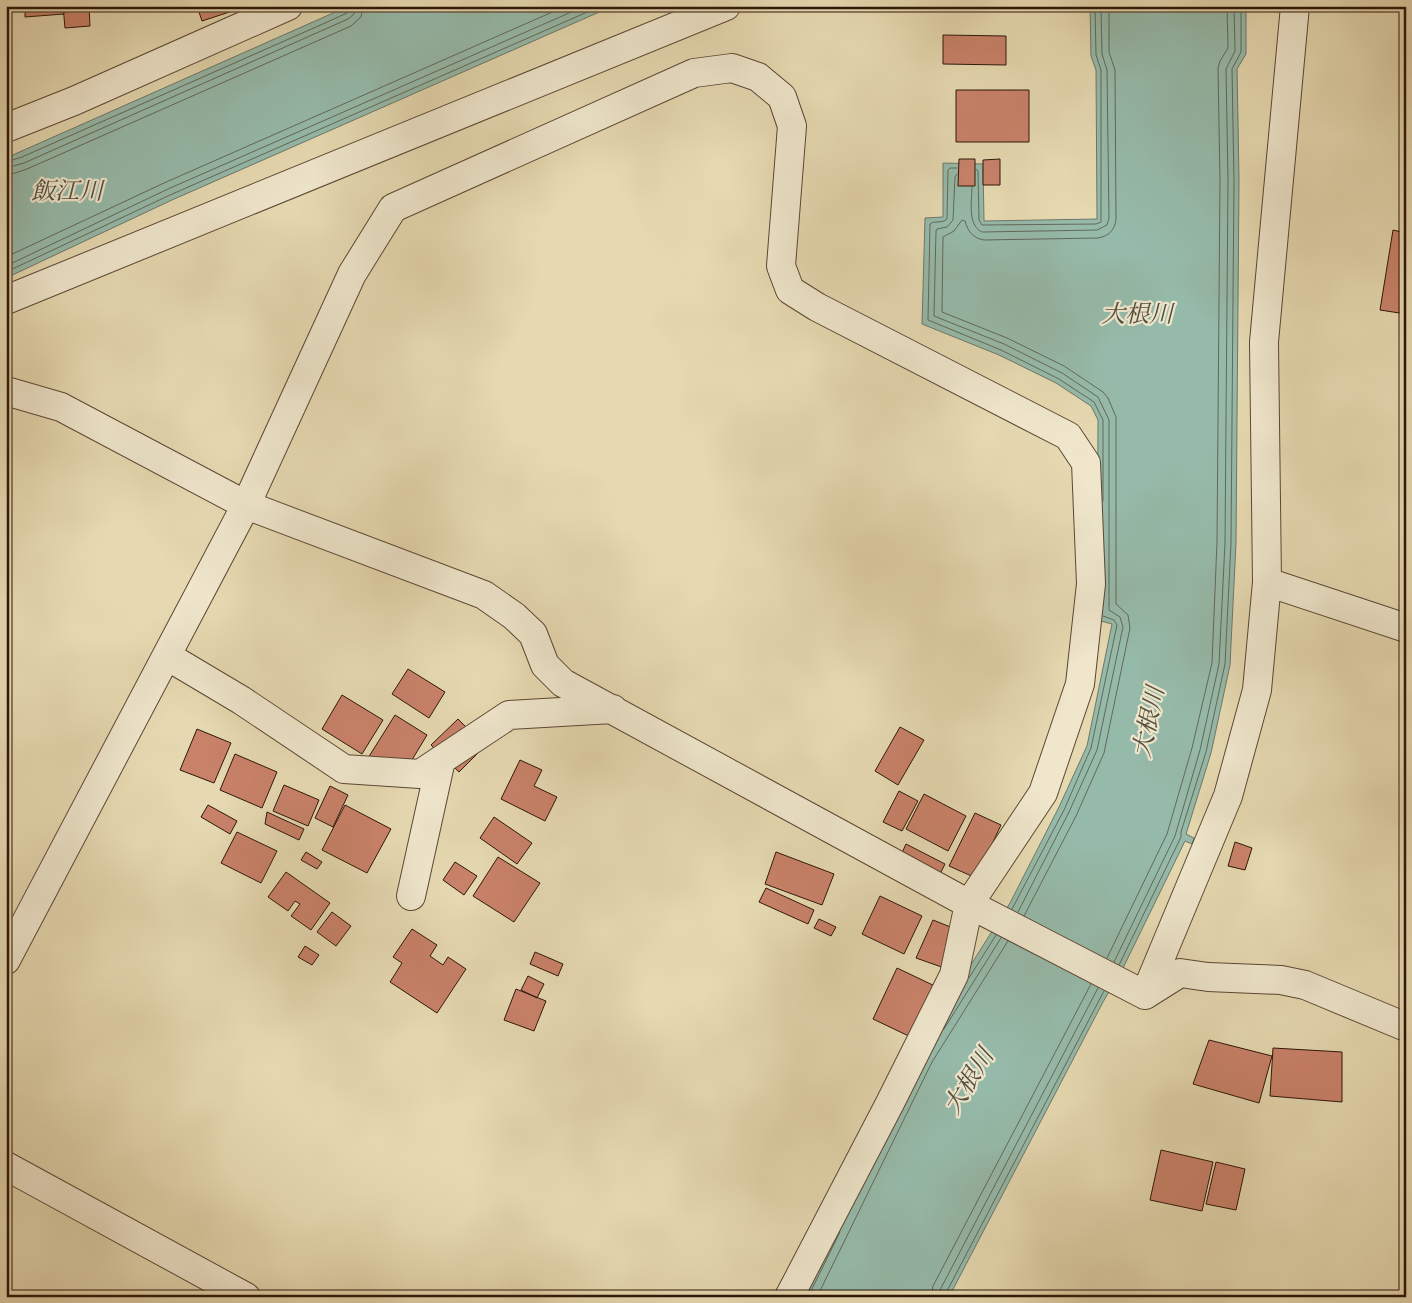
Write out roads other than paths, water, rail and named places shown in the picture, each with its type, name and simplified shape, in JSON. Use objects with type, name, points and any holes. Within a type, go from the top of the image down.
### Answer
[{"type":"street","points":[[6,128],[74,101],[288,6]]},
{"type":"street","points":[[6,300],[726,6]]},
{"type":"street","points":[[1134,988],[1228,796],[1257,690],[1267,582],[1264,342],[1295,6]]},
{"type":"street","points":[[6,960],[246,505],[352,274],[393,208],[694,73],[732,68],[758,77],[782,97],[792,126],[780,266],[790,290],[817,307],[1068,436],[1086,463],[1091,584],[1080,684],[1043,793],[973,906],[954,975],[789,1297]]},
{"type":"street","points":[[6,391],[61,407],[246,505],[484,595],[514,616],[533,634],[545,665],[563,683],[973,906],[1134,988],[1180,972],[1208,977],[1281,980],[1305,985],[1406,1027]]},
{"type":"street","points":[[1267,582],[1406,628]]},
{"type":"street","points":[[167,656],[241,700],[344,769],[420,774],[509,716],[613,709]]},
{"type":"street","points":[[411,896],[441,760]]},
{"type":"street","points":[[6,1166],[246,1297]]},
{"type":"water","name":"飯江川","points":[[349,6],[613,6],[172,200],[6,278],[6,158]]},
{"type":"water","name":"大根川","points":[[1090,6],[1246,6],[1246,54],[1237,69],[1239,180],[1236,543],[1230,665],[1211,753],[1186,834],[1194,838],[1192,844],[1185,841],[1124,966],[1103,1002],[949,1297],[796,1297],[915,1053],[1010,903],[1059,807],[1087,746],[1112,624],[1097,620],[1098,420],[1091,406],[1056,383],[999,355],[922,324],[925,218],[943,217],[943,163],[983,164],[984,221],[1097,219],[1096,70],[1091,56]]}]
